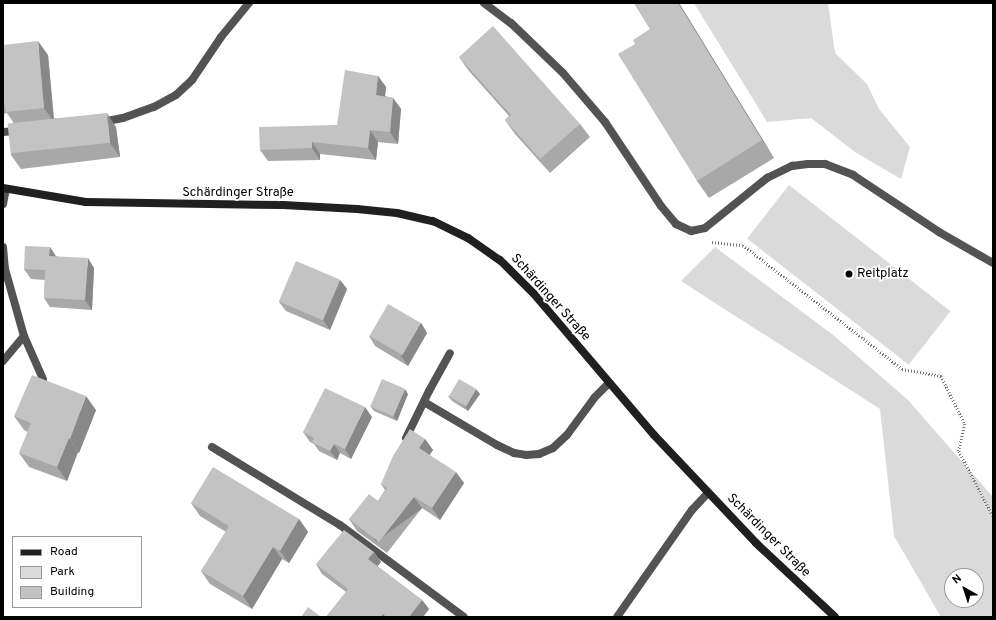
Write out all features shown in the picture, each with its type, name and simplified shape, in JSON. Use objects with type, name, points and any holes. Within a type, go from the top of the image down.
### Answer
[{"type":"main road","name":"Schärdinger Straße","points":[[4,189],[86,202],[282,205],[397,213],[433,221],[468,238],[500,260],[534,294],[654,435],[708,493],[756,543],[835,617]]},
{"type":"street","points":[[95,124],[123,118],[154,107],[176,95],[192,80],[221,37],[249,3]]},
{"type":"street","points":[[484,3],[511,23],[563,73],[605,122],[661,206],[676,224],[692,231],[705,228],[767,178],[792,166],[825,164],[853,175],[940,232],[993,263]]},
{"type":"street","points":[[3,132],[27,130]]},
{"type":"street","points":[[3,204],[4,189]]},
{"type":"street","points":[[3,246],[5,270],[24,336],[43,379]]},
{"type":"street","points":[[3,361],[24,336]]},
{"type":"street","points":[[402,449],[424,402],[450,353]]},
{"type":"street","points":[[424,402],[497,446],[526,456],[539,454],[554,448],[567,435],[594,397],[610,383]]},
{"type":"street","points":[[212,447],[340,525],[464,617]]},
{"type":"street","points":[[617,617],[692,510],[708,493]]},
{"type":"path","points":[[706,241],[743,245],[902,369],[941,376],[965,424],[959,451],[993,516]]},
{"type":"green space","points":[[694,3],[828,3],[835,53],[867,84],[879,109],[910,147],[901,179],[855,152],[811,118],[767,122]]},
{"type":"green space","name":"Reitplatz","points":[[789,185],[951,311],[909,365],[747,239]]},
{"type":"green space","points":[[715,247],[832,334],[908,400],[993,497],[993,617],[941,617],[894,536],[880,409],[681,281]]},
{"type":"building","points":[[634,3],[678,3],[762,140],[697,181],[618,54],[635,44],[633,40],[650,29]]},
{"type":"building","points":[[493,26],[580,124],[540,159],[505,120],[511,115],[459,57]]},
{"type":"building","points":[[38,41],[44,108],[6,112],[3,99],[3,45]]},
{"type":"building","points":[[345,70],[378,76],[376,95],[393,98],[390,132],[370,130],[368,148],[312,142],[312,148],[260,150],[259,127],[337,125]]},
{"type":"building","points":[[107,113],[110,143],[11,153],[8,123]]},
{"type":"building","points":[[25,246],[50,247],[49,256],[88,258],[85,300],[44,298],[45,270],[24,269]]},
{"type":"building","points":[[296,261],[340,280],[323,320],[279,302]]},
{"type":"building","points":[[388,304],[421,323],[402,355],[370,336]]},
{"type":"building","points":[[32,375],[86,396],[70,439],[69,438],[57,467],[19,453],[31,423],[14,416]]},
{"type":"building","points":[[382,379],[405,389],[393,416],[370,407]]},
{"type":"building","points":[[459,379],[476,389],[466,406],[449,396]]},
{"type":"building","points":[[325,388],[365,407],[345,449],[334,444],[330,451],[312,442],[314,438],[303,432]]},
{"type":"building","points":[[410,429],[425,439],[419,448],[456,472],[432,508],[414,497],[379,542],[349,519],[369,494],[378,501],[387,488],[381,484],[393,456]]},
{"type":"building","points":[[213,467],[299,519],[280,551],[273,547],[243,596],[201,571],[229,526],[191,503]]},
{"type":"building","points":[[344,530],[374,552],[368,559],[422,600],[409,617],[387,617],[383,614],[381,617],[326,617],[348,589],[316,564]]},
{"type":"building","points":[[308,607],[321,617],[301,617]]},
{"type":"place","name":"Reitplatz","points":[[849,274]]}]
